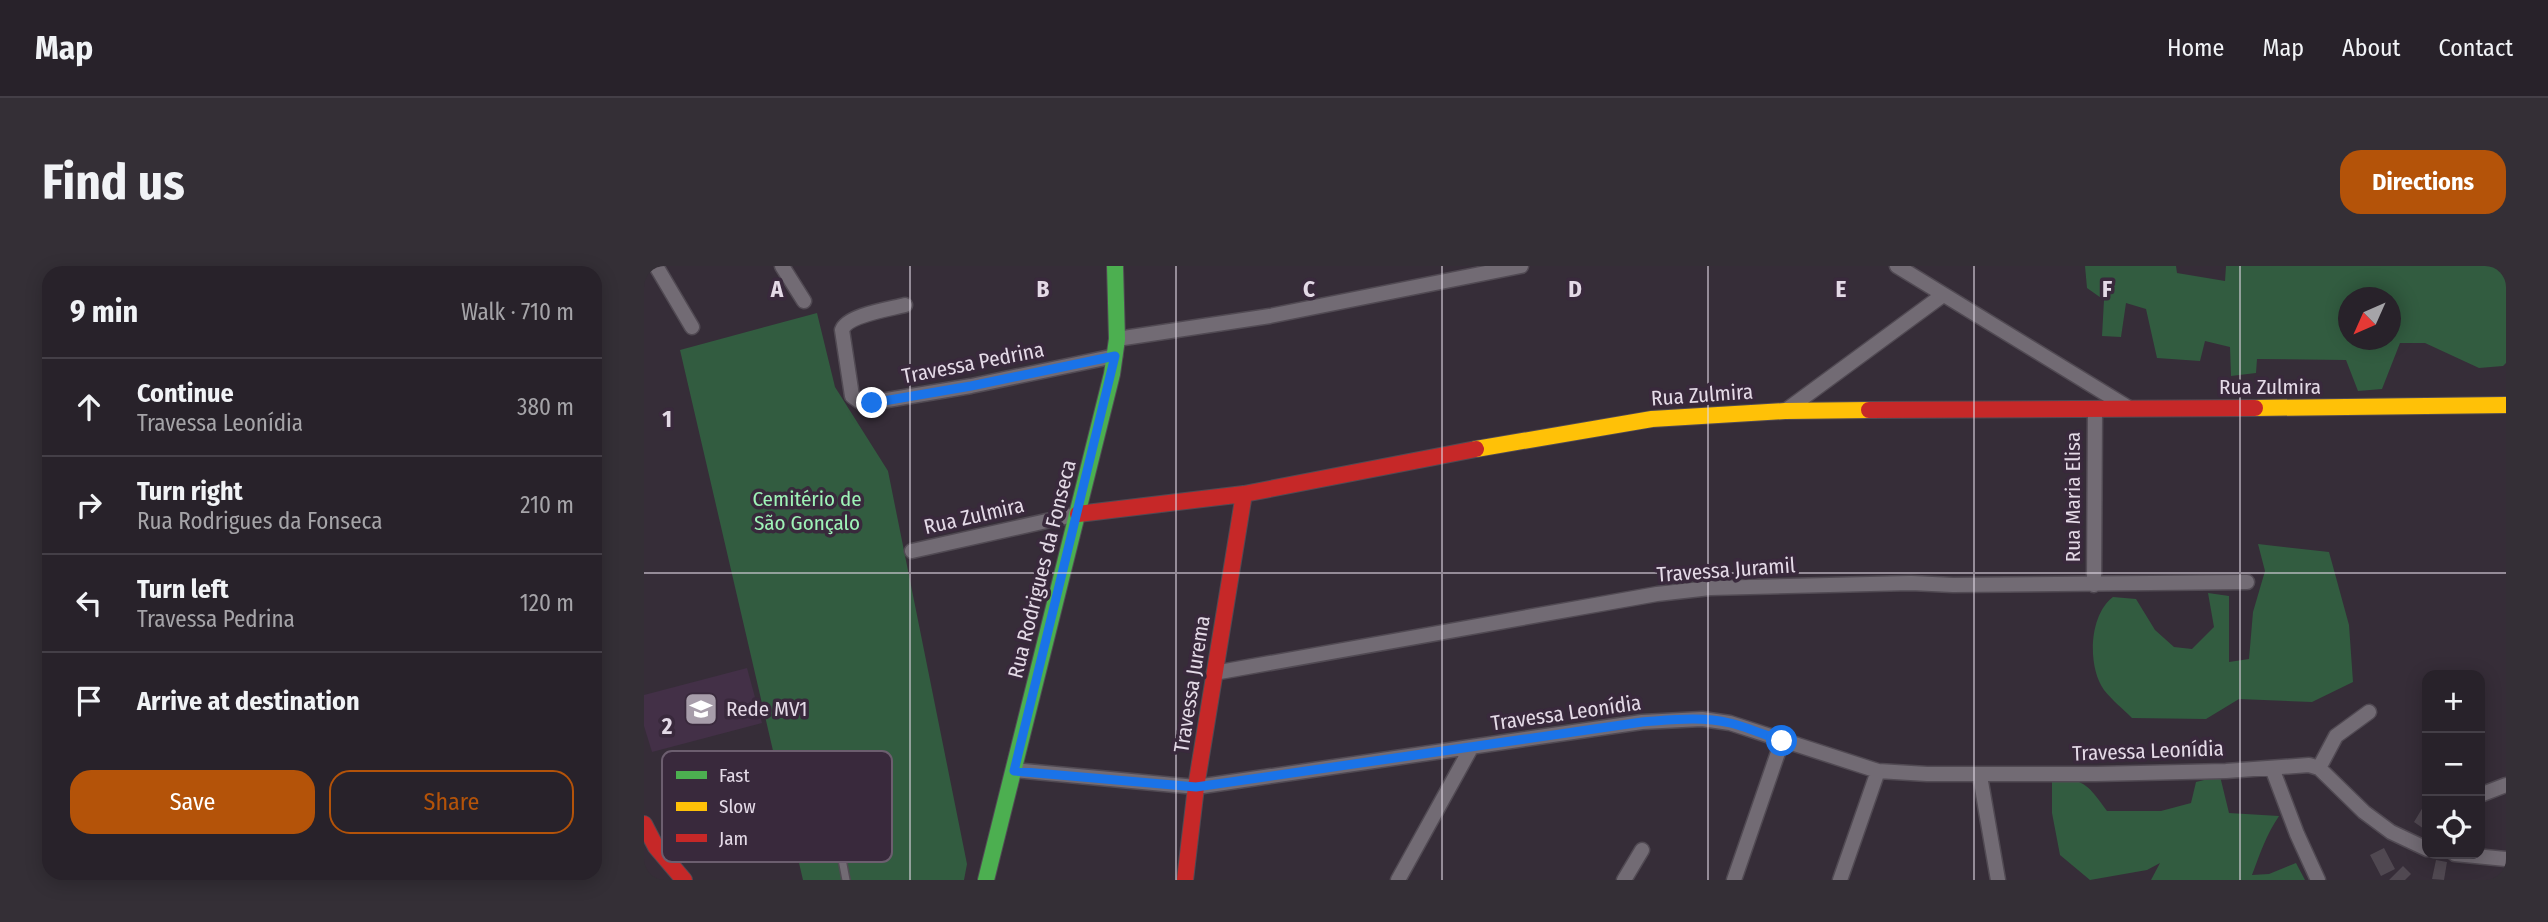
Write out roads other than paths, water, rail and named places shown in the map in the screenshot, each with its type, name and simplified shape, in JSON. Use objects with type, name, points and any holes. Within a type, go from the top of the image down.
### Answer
[{"type":"street","points":[[656,266],[692,327]]},
{"type":"street","points":[[782,266],[804,302]]},
{"type":"street","name":"Rua Rodrigues da Fonseca","points":[[986,880],[1000,815],[1014,771],[1078,514],[1116,347],[1115,266]]},
{"type":"street","points":[[1116,347],[1521,266]]},
{"type":"street","points":[[1897,266],[2129,408]]},
{"type":"street","points":[[1785,411],[1943,295]]},
{"type":"street","name":"Travessa Pedrina","points":[[905,304],[853,319],[844,325],[842,330],[852,396],[863,404],[971,386],[1116,347]]},
{"type":"street","name":"Rua Zulmira","points":[[912,551],[1078,514],[1244,494],[1652,419],[1785,411],[2506,405]]},
{"type":"street","name":"Rua Maria Elisa","points":[[2094,585],[2095,410]]},
{"type":"street","name":"Travessa Jurema","points":[[1185,880],[1196,787],[1200,777],[1214,673],[1244,494]]},
{"type":"street","name":"Travessa Juramil","points":[[1214,673],[1601,603],[1710,588],[1911,583],[2094,585],[2247,582]]},
{"type":"street","points":[[2369,712],[2336,736],[2319,768],[2364,812],[2391,832],[2422,847]]},
{"type":"street","name":"Travessa Leonídia","points":[[1014,771],[1196,787],[1642,722],[1702,719],[1730,723],[1878,771],[1980,776],[2309,765],[2319,768]]},
{"type":"street","points":[[1734,880],[1782,741]]},
{"type":"street","points":[[1402,878],[1471,748]]},
{"type":"street","points":[[2272,768],[2318,880]]},
{"type":"street","points":[[1840,880],[1878,771]]},
{"type":"street","points":[[1980,776],[1998,880]]},
{"type":"street","points":[[2485,792],[2506,785]]},
{"type":"street","points":[[644,824],[662,856]]},
{"type":"street","points":[[1624,880],[1642,850]]},
{"type":"street","points":[[2485,857],[2506,859]]},
{"type":"street","points":[[673,873],[684,880]]},
{"type":"lane","points":[[843,862],[846,880]]},
{"type":"place","name":"Rede MV1","points":[[701,709]]},
{"type":"park label","name":"Cemitério de São Gonçalo","points":[[807,511]]}]
